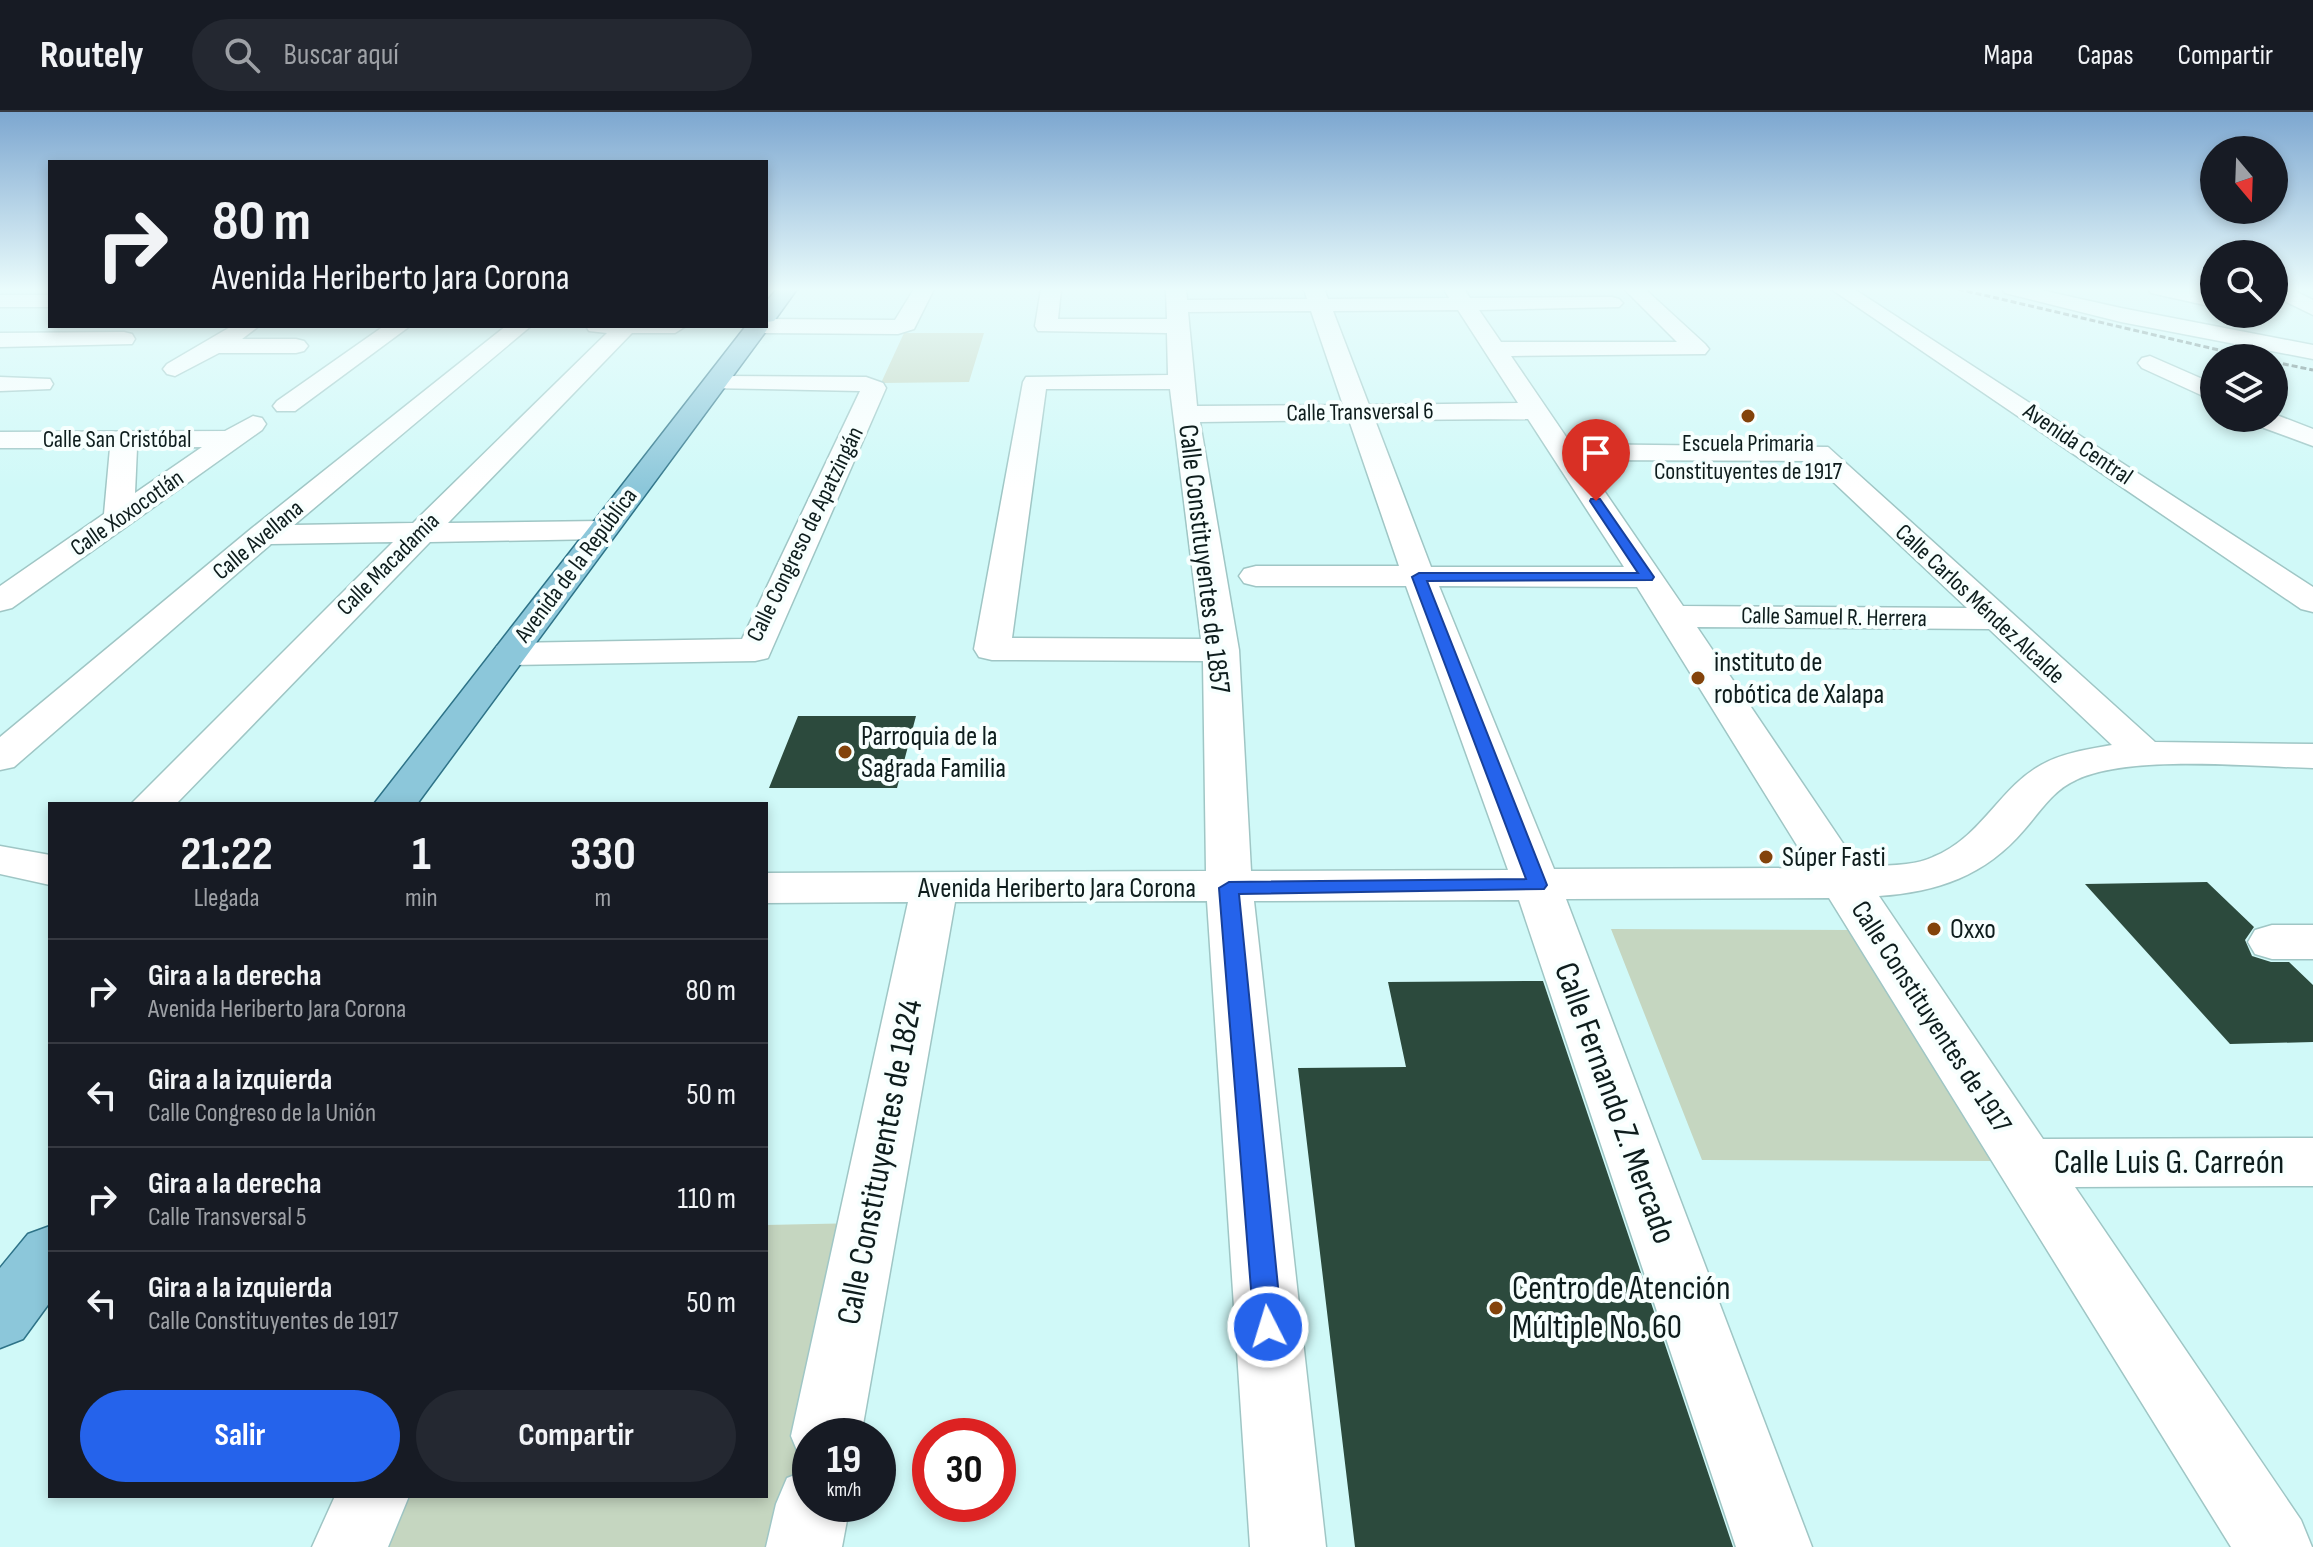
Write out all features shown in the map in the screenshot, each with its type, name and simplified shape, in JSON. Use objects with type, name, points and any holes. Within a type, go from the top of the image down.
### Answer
[{"type":"main road","name":"Avenida de la República","points":[[397,802],[736,356]]},
{"type":"main road","points":[[0,1318],[48,1256]]},
{"type":"street","points":[[175,369],[197,356]]},
{"type":"street","points":[[286,406],[357,356]]},
{"type":"street","name":"Calle Avellana","points":[[0,758],[263,535],[483,356]]},
{"type":"street","name":"Calle Macadamia","points":[[154,802],[596,356]]},
{"type":"street","name":"Calle Constituyentes de 1857","points":[[1180,356],[1183,398],[1221,650],[1229,888],[1288,1547]]},
{"type":"street","name":"Calle Fernando Z. Mercado","points":[[1340,356],[1419,577],[1537,885],[1774,1547]]},
{"type":"street","name":"Calle Constituyentes de 1917","points":[[1498,356],[1566,452],[2274,1547]]},
{"type":"street","name":"Avenida Central","points":[[1942,356],[2313,602]]},
{"type":"street","points":[[2150,363],[2200,388]]},
{"type":"street","points":[[1183,398],[1035,382],[992,649],[1221,650]]},
{"type":"street","name":"Calle Congreso de Apatzingán","points":[[510,654],[755,650],[874,388],[866,384],[716,383]]},
{"type":"street","points":[[0,384],[41,384]]},
{"type":"street","name":"Calle Transversal 6","points":[[1183,398],[1360,412],[1535,411]]},
{"type":"street","points":[[2288,420],[2313,430]]},
{"type":"street","points":[[2288,428],[2313,438]]},
{"type":"street","name":"Calle San Cristóbal","points":[[0,440],[124,439],[243,432]]},
{"type":"street","name":"Calle Xoxocotlán","points":[[0,601],[243,432]]},
{"type":"street","points":[[119,518],[124,439]]},
{"type":"street","name":"Calle Carlos Méndez Alcalde","points":[[1566,452],[1816,452],[2146,755]]},
{"type":"street","points":[[263,535],[601,530]]},
{"type":"street","points":[[1256,576],[1647,577]]},
{"type":"street","name":"Calle Samuel R. Herrera","points":[[1672,616],[1995,619]]},
{"type":"street","name":"Avenida Heriberto Jara Corona","points":[[768,888],[1844,883],[1933,875],[1970,859],[2004,826],[2038,785],[2064,769],[2097,760],[2146,755],[2313,756]]},
{"type":"street","points":[[0,860],[48,870]]},
{"type":"street","name":"Calle Constituyentes de 1824","points":[[830,1418],[934,888]]},
{"type":"street","name":"Calle Luis G. Carreón","points":[[2025,1163],[2313,1162]]},
{"type":"street","points":[[350,1547],[372,1498]]},
{"type":"street","points":[[804,1547],[809,1522]]},
{"type":"green space","points":[[893,356],[977,356],[969,382],[881,383]]},
{"type":"green space","points":[[1611,929],[1856,930],[1999,1161],[1702,1160]]},
{"type":"green space","points":[[862,1223],[814,1418],[792,1418],[792,1522],[806,1522],[801,1547],[375,1547],[396,1498],[768,1498],[768,1225]]},
{"type":"building","name":"Parroquia de la Sagrada Familia","points":[[798,716],[916,716],[897,788],[769,788]]},
{"type":"building","points":[[2207,882],[2254,927],[2245,940],[2252,956],[2271,962],[2289,962],[2313,985],[2313,1042],[2230,1044],[2085,884]]},
{"type":"building","name":"Centro de Atención Múltiple No. 60","points":[[1543,981],[1733,1547],[1355,1547],[1298,1068],[1406,1067],[1388,982]]},
{"type":"railway","points":[[2288,365],[2313,370]]},
{"type":"place","name":"Escuela Primaria Constituyentes de 1917","points":[[1748,416]]},
{"type":"place","name":"instituto de robótica de Xalapa","points":[[1698,678]]},
{"type":"place","name":"Parroquia de la Sagrada Familia","points":[[845,752]]},
{"type":"place","name":"Súper Fasti","points":[[1766,857]]},
{"type":"place","name":"Oxxo","points":[[1934,929]]},
{"type":"place","name":"Centro de Atención Múltiple No. 60","points":[[1496,1308]]},
{"type":"route","points":[[1268,1327],[1229,888],[1537,885],[1419,577],[1647,577],[1596,501]]}]
